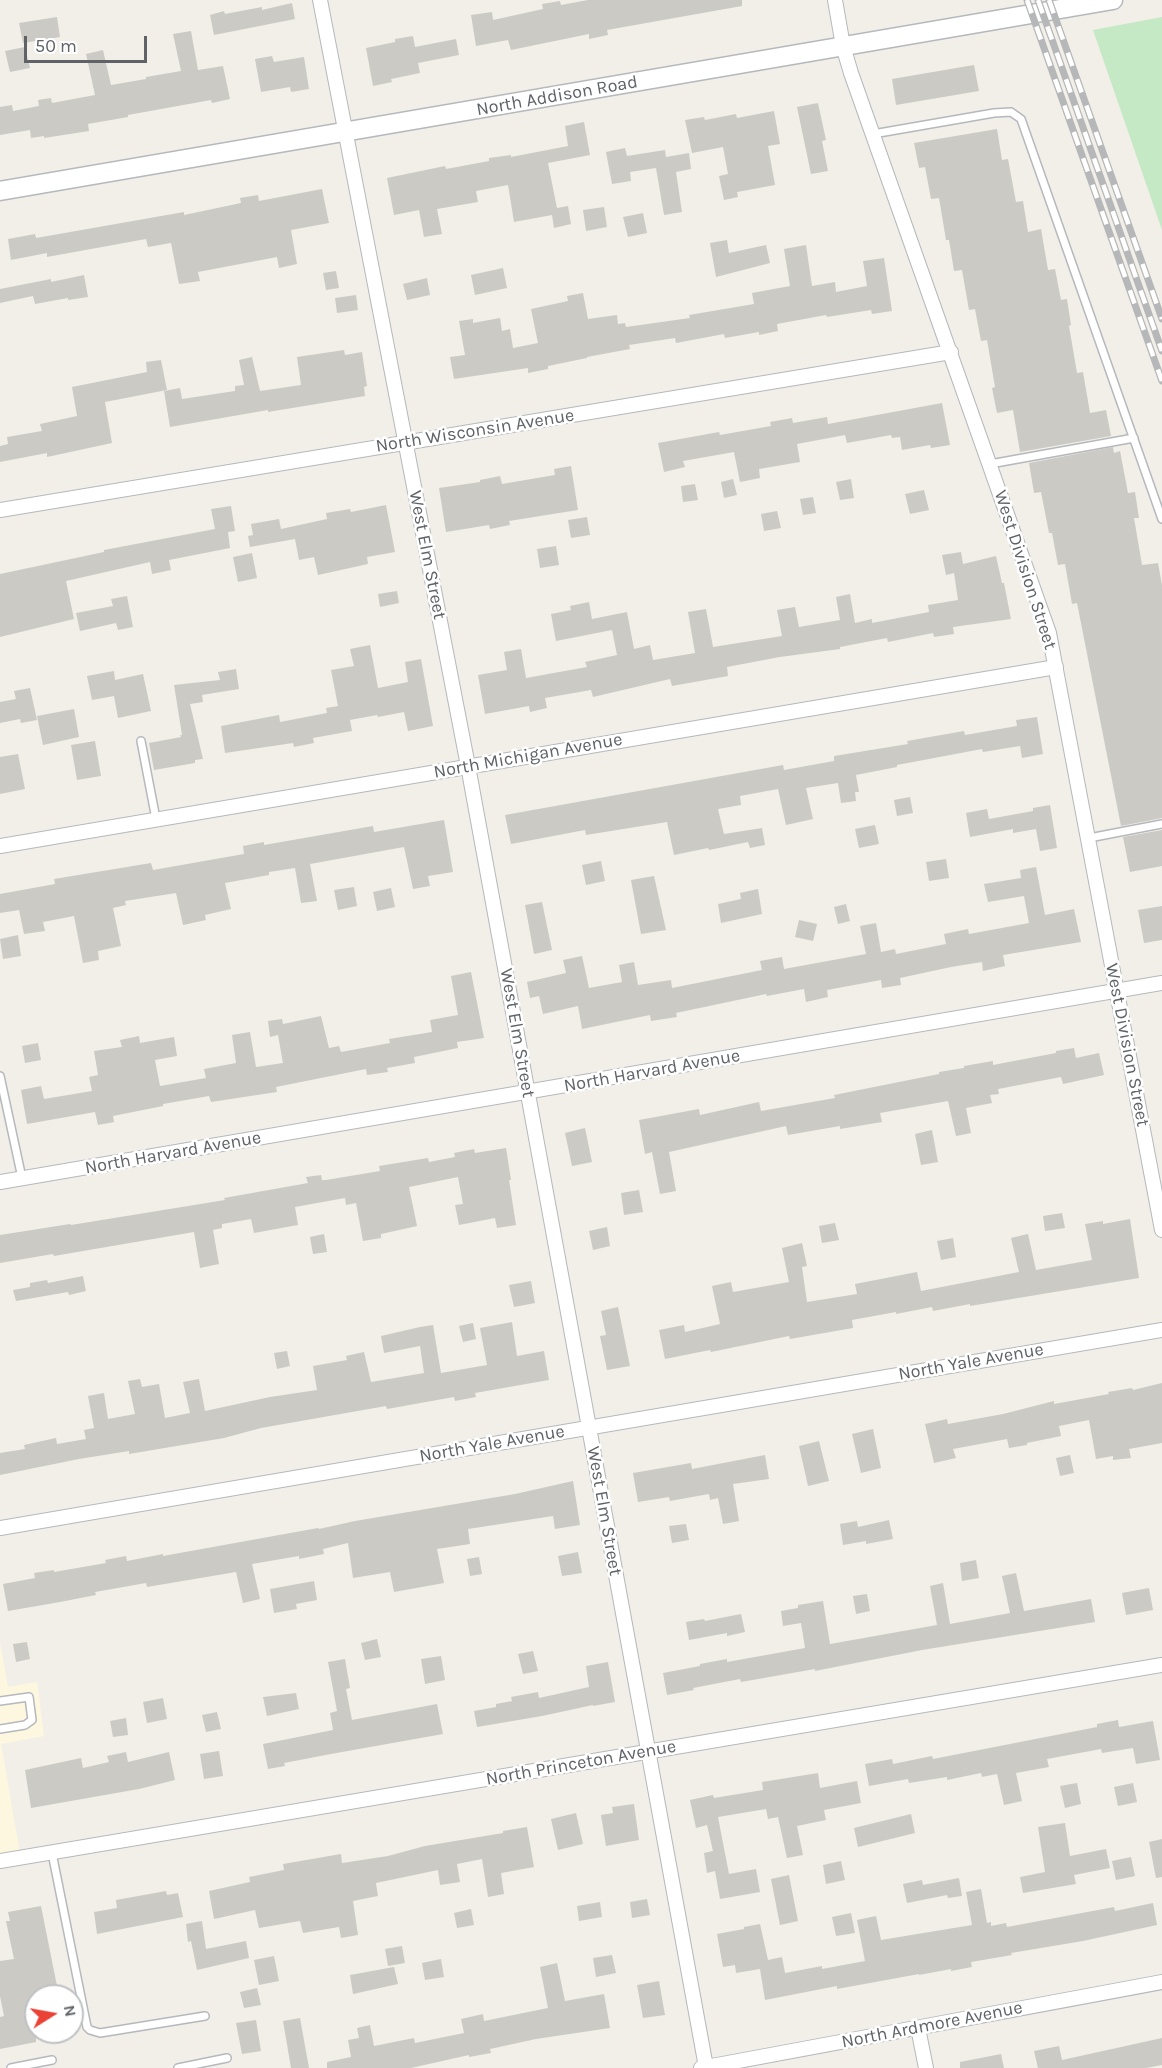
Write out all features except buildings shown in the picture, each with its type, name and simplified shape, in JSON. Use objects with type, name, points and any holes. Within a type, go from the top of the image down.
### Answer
[{"type":"street","name":"West Elm Street","points":[[320,0],[468,766],[704,2068]]},
{"type":"street","name":"West Division Street","points":[[836,0],[843,46],[1049,633],[1162,1230]]},
{"type":"street","name":"North Addison Road","points":[[0,191],[1113,0]]},
{"type":"street","name":"North Wisconsin Avenue","points":[[0,510],[951,352]]},
{"type":"street","name":"North Michigan Avenue","points":[[0,846],[1056,667]]},
{"type":"street","name":"North Harvard Avenue","points":[[0,1182],[1162,983]]},
{"type":"street","name":"North Yale Avenue","points":[[0,1528],[1162,1330]]},
{"type":"street","name":"North Princeton Avenue","points":[[0,1862],[1162,1665]]},
{"type":"street","name":"North Ardmore Avenue","points":[[704,2068],[1162,1982]]},
{"type":"street","points":[[918,2028],[927,2068]]},
{"type":"lane","points":[[873,134],[994,113],[1011,112],[1021,119],[1162,519]]},
{"type":"lane","points":[[990,464],[1134,438]]},
{"type":"lane","points":[[141,741],[156,819]]},
{"type":"lane","points":[[1089,838],[1162,824]]},
{"type":"lane","points":[[0,1076],[22,1178]]},
{"type":"lane","points":[[0,1701],[28,1696],[32,1720],[25,1725],[0,1729]]},
{"type":"lane","points":[[52,1853],[87,2027],[100,2033],[205,2016]]},
{"type":"lane","points":[[178,2068],[227,2058]]},
{"type":"lane","points":[[12,2068],[52,2060]]},
{"type":"shaded area","points":[[0,1643],[8,1687],[37,1682],[44,1736],[1,1744],[20,1853],[0,1856]]},
{"type":"green space","points":[[1162,17],[1162,230],[1093,30]]},
{"type":"railway","points":[[1027,0],[1162,381]]},
{"type":"railway","points":[[1038,0],[1162,351]]},
{"type":"railway","points":[[1049,0],[1162,319]]}]
